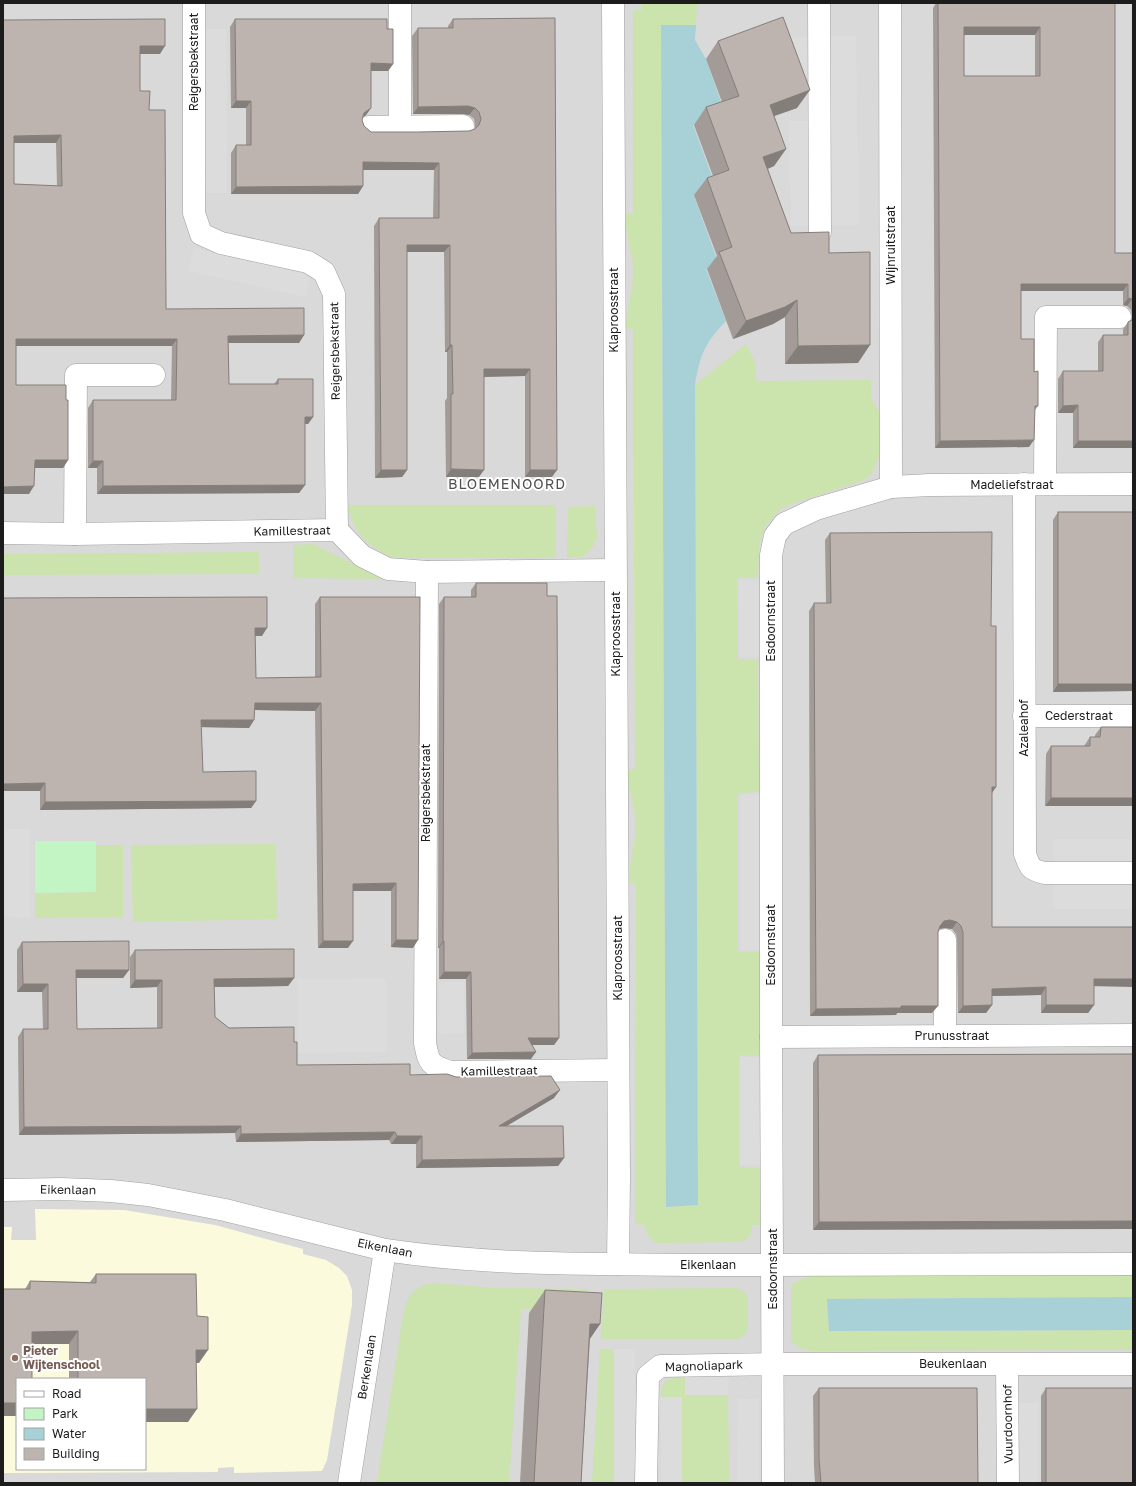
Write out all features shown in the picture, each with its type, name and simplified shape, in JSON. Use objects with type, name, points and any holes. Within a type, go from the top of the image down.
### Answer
[{"type":"street","name":"Reigersbekstraat","points":[[194,3],[194,213],[201,234],[221,243],[308,262],[324,272],[334,294],[337,530]]},
{"type":"street","points":[[400,3],[400,127]]},
{"type":"street","name":"Klaproosstraat","points":[[613,3],[619,1204],[618,1264]]},
{"type":"street","points":[[820,3],[820,232]]},
{"type":"street","name":"Wijnruitstraat","points":[[890,3],[892,487]]},
{"type":"street","points":[[369,127],[463,126]]},
{"type":"street","name":"Azaleahof","points":[[1120,317],[1046,317],[1034,484],[1024,716],[1025,854],[1029,864],[1034,870],[1044,873],[1133,874]]},
{"type":"street","points":[[75,534],[76,375],[154,375]]},
{"type":"street","name":"Madeliefstraat","points":[[892,487],[930,485],[1133,484]]},
{"type":"street","name":"Esdoornstraat","points":[[774,1483],[771,1037],[772,555],[774,536],[784,524],[816,509],[892,487]]},
{"type":"street","name":"Kamillestraat","points":[[3,533],[75,534],[337,530],[362,556],[388,569],[427,572],[615,570]]},
{"type":"street","name":"Reigersbekstraat","points":[[426,1015],[427,572]]},
{"type":"street","name":"Cederstraat","points":[[1024,716],[1133,716]]},
{"type":"street","points":[[945,940],[945,1036]]},
{"type":"street","name":"Kamillestraat","points":[[426,1015],[425,1043],[428,1059],[437,1068],[450,1072],[618,1070]]},
{"type":"street","name":"Prunusstraat","points":[[771,1037],[1133,1035]]},
{"type":"street","name":"Eikenlaan","points":[[3,1190],[62,1189],[148,1194],[225,1210],[385,1250],[411,1254],[525,1263],[773,1265]]},
{"type":"street","name":"Berkenlaan","points":[[348,1483],[385,1250]]},
{"type":"street","points":[[773,1265],[1133,1264]]},
{"type":"street","name":"Beukenlaan","points":[[773,1364],[1133,1364]]},
{"type":"street","name":"Magnoliapark","points":[[646,1483],[648,1376],[660,1366],[773,1364]]},
{"type":"street","name":"Vuurdoornhof","points":[[1007,1364],[1008,1483]]},
{"type":"shaded area","points":[[3,3],[1133,3],[1133,1483],[3,1483]]},
{"type":"shaded area","points":[[204,29],[226,29],[227,193],[206,193]]},
{"type":"shaded area","points":[[856,36],[859,225],[791,226],[789,121],[809,121],[809,77],[788,78],[787,37]]},
{"type":"shaded area","points":[[194,248],[310,275],[305,297],[189,271]]},
{"type":"shaded area","points":[[739,580],[760,580],[760,657],[739,657]]},
{"type":"shaded area","points":[[761,794],[762,950],[740,950],[740,795]]},
{"type":"shaded area","points":[[5,829],[30,829],[30,918],[6,917]]},
{"type":"shaded area","points":[[1054,839],[1133,839],[1133,909],[1054,909]]},
{"type":"shaded area","points":[[386,978],[387,1052],[298,1053],[298,979]]},
{"type":"shaded area","points":[[439,982],[464,982],[464,1033],[439,1034]]},
{"type":"shaded area","points":[[740,1057],[762,1057],[762,1166],[740,1165]]},
{"type":"shaded area","points":[[35,1209],[124,1210],[215,1225],[303,1249],[303,1254],[326,1260],[339,1268],[347,1276],[352,1290],[352,1305],[327,1460],[322,1471],[234,1473],[234,1467],[218,1468],[218,1472],[3,1473],[3,1227],[12,1227],[11,1240],[36,1240]]},
{"type":"shaded area","points":[[614,1349],[635,1349],[635,1483],[614,1483]]},
{"type":"shaded area","points":[[685,1374],[729,1374],[728,1395],[685,1395]]},
{"type":"shaded area","points":[[661,1397],[682,1397],[682,1483],[661,1483]]},
{"type":"shaded area","points":[[738,1399],[759,1399],[759,1483],[737,1483]]},
{"type":"shaded area","points":[[1016,1403],[1038,1403],[1038,1483],[1016,1483]]},
{"type":"green space","points":[[642,3],[697,3],[696,25],[661,25],[666,1207],[698,1205],[695,385],[746,344],[756,364],[756,381],[871,380],[871,398],[879,412],[879,456],[872,474],[864,480],[794,503],[779,510],[765,527],[759,545],[758,577],[737,578],[738,659],[758,660],[759,792],[738,793],[738,952],[759,952],[760,1056],[739,1055],[739,1167],[760,1168],[760,1211],[762,1211],[762,1225],[752,1225],[750,1236],[746,1240],[740,1242],[658,1243],[648,1236],[645,1225],[635,1224],[636,883],[627,883],[635,837],[635,816],[626,770],[635,769],[633,329],[625,328],[633,280],[633,263],[624,219],[625,214],[633,214],[633,10],[642,10]]},
{"type":"green space","points":[[347,505],[556,505],[556,558],[393,558],[363,538],[354,524]]},
{"type":"green space","points":[[595,506],[597,538],[592,548],[583,557],[567,558],[568,507]]},
{"type":"green space","points":[[313,544],[383,579],[293,578],[293,545]]},
{"type":"green space","points":[[259,552],[259,574],[3,575],[3,554]]},
{"type":"green space","points":[[35,841],[96,841],[96,892],[35,893]]},
{"type":"green space","points":[[276,844],[277,919],[133,922],[131,845]]},
{"type":"green space","points":[[96,845],[123,845],[123,917],[35,918],[35,893],[96,892]]},
{"type":"green space","points":[[1133,1275],[1133,1297],[827,1299],[829,1331],[1133,1330],[1133,1350],[810,1351],[800,1348],[791,1341],[791,1285],[799,1280],[811,1276]]},
{"type":"green space","points":[[433,1283],[497,1288],[587,1289],[586,1313],[521,1309],[509,1483],[377,1483],[403,1315],[412,1293],[426,1284]]},
{"type":"green space","points":[[735,1288],[743,1291],[748,1299],[748,1330],[743,1337],[737,1339],[601,1339],[604,1289]]},
{"type":"green space","points":[[600,1349],[614,1349],[614,1483],[592,1483]]},
{"type":"green space","points":[[685,1374],[685,1395],[728,1395],[729,1483],[682,1483],[682,1398],[661,1397],[661,1391],[667,1380],[675,1376]]},
{"type":"water","points":[[661,25],[696,25],[695,40],[706,59],[725,113],[693,125],[716,187],[694,196],[719,265],[706,269],[726,321],[713,336],[704,350],[695,385],[698,1205],[666,1207]]},
{"type":"water","points":[[1133,1297],[1133,1330],[829,1331],[827,1299]]},
{"type":"building","points":[[938,3],[1115,3],[1115,253],[1133,253],[1133,301],[1132,299],[1128,298],[1128,284],[1021,284],[1021,339],[1034,339],[1034,372],[1038,371],[1038,406],[1035,406],[1034,440],[940,441]],"holes":[[[964,27],[1040,27],[1040,76],[964,76]]]},
{"type":"building","points":[[783,17],[810,90],[770,105],[786,149],[763,157],[791,233],[829,232],[829,253],[870,252],[870,345],[798,346],[797,300],[785,307],[746,321],[719,252],[732,247],[707,178],[729,170],[706,107],[739,96],[718,41]]},
{"type":"building","points":[[555,18],[557,470],[530,470],[530,369],[484,369],[484,470],[451,469],[451,394],[453,394],[452,345],[450,345],[450,245],[407,245],[407,470],[381,470],[379,218],[439,218],[439,163],[363,162],[363,186],[236,187],[236,145],[251,145],[251,101],[236,101],[235,19],[387,19],[387,29],[393,29],[393,64],[371,63],[371,108],[364,113],[362,120],[364,126],[371,132],[418,132],[469,131],[475,129],[479,125],[481,119],[479,112],[475,108],[468,106],[418,107],[418,28],[453,28],[453,19]]},
{"type":"building","points":[[165,19],[165,46],[140,46],[140,91],[150,91],[149,110],[165,110],[166,309],[304,308],[304,335],[228,336],[229,384],[278,384],[278,379],[313,379],[313,417],[305,417],[305,485],[103,486],[103,461],[93,461],[93,400],[176,400],[177,339],[16,339],[16,385],[66,385],[66,400],[68,400],[68,460],[35,460],[34,486],[3,487],[3,20]],"holes":[[[61,135],[62,186],[14,184],[14,136]]]},
{"type":"building","points":[[1133,319],[1133,441],[1078,441],[1078,405],[1063,406],[1063,371],[1103,371],[1103,335],[1128,335],[1128,322]]},
{"type":"building","points":[[1058,512],[1133,512],[1133,684],[1058,684]]},
{"type":"building","points":[[992,532],[991,626],[996,626],[996,787],[992,787],[992,927],[1133,927],[1133,979],[1094,979],[1094,1005],[1046,1005],[1046,987],[992,989],[992,1005],[963,1006],[963,932],[961,926],[957,922],[950,920],[944,921],[938,932],[938,1006],[816,1009],[814,603],[831,603],[830,533]]},
{"type":"building","points":[[476,583],[547,583],[547,596],[557,596],[559,1038],[528,1038],[536,1052],[472,1053],[471,972],[444,972],[444,597],[476,597]]},
{"type":"building","points":[[267,597],[267,628],[255,628],[256,678],[321,677],[320,597],[420,597],[418,940],[396,940],[396,883],[353,884],[353,941],[323,941],[321,703],[255,703],[254,720],[201,720],[203,772],[256,771],[256,801],[45,802],[45,783],[3,784],[3,598]]},
{"type":"building","points":[[1101,727],[1133,727],[1133,798],[1051,798],[1051,746],[1090,746],[1090,737],[1100,737]]},
{"type":"building","points":[[129,941],[129,970],[76,970],[77,1029],[162,1028],[162,980],[135,980],[135,950],[294,949],[294,978],[214,979],[215,1017],[229,1028],[294,1027],[294,1042],[297,1042],[297,1065],[410,1064],[410,1075],[447,1074],[456,1077],[551,1076],[560,1090],[499,1126],[563,1126],[564,1158],[422,1160],[422,1136],[397,1136],[395,1132],[241,1134],[241,1126],[24,1127],[23,1029],[48,1029],[48,984],[23,984],[22,942]]},
{"type":"building","points":[[1133,1054],[1133,1221],[819,1222],[818,1055]]},
{"type":"building","points":[[96,1274],[196,1274],[197,1316],[208,1317],[208,1350],[196,1350],[197,1409],[146,1409],[146,1378],[78,1378],[78,1331],[32,1332],[32,1378],[16,1378],[16,1403],[3,1403],[3,1289],[30,1289],[30,1281],[96,1283]]},
{"type":"building","points":[[545,1290],[602,1293],[600,1324],[590,1324],[581,1483],[534,1483]]},
{"type":"building","points":[[819,1388],[977,1388],[978,1483],[821,1483],[819,1459]]},
{"type":"building","points":[[1046,1388],[1133,1388],[1133,1483],[1046,1483]]},
{"type":"place","name":"Pieter Wijtenschool","points":[[15,1358]]},
{"type":"district","name":"BLOEMENOORD","points":[[507,484]]}]
